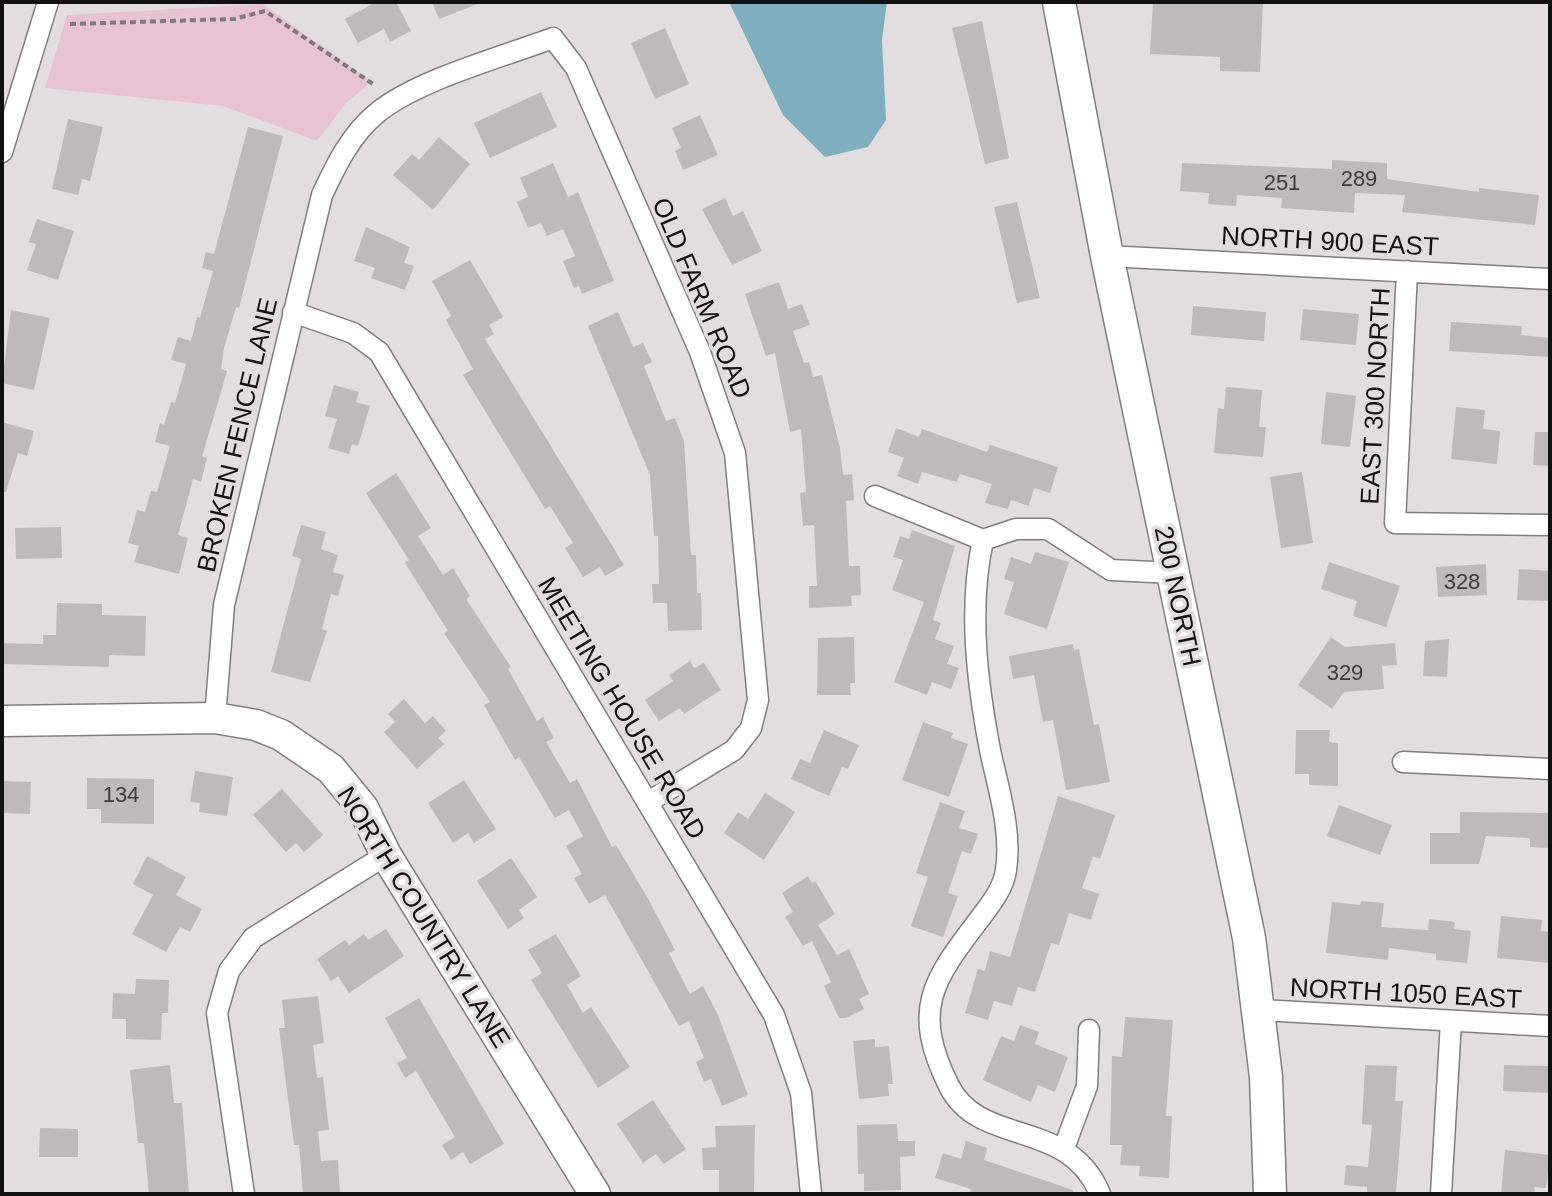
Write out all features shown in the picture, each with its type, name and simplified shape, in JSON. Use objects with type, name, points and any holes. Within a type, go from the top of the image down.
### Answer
[{"type":"main road","name":"200 NORTH","points":[[1059,2],[1107,256],[1249,938],[1259,1010],[1270,1194]]},
{"type":"street","points":[[2,152],[48,2]]},
{"type":"street","name":"OLD FARM ROAD","points":[[334,169],[354,136],[377,113],[435,83],[553,38],[576,68],[700,352],[723,413],[736,469],[758,700],[751,728],[734,750],[648,802]]},
{"type":"street","name":"BROKEN FENCE LANE","points":[[215,718],[224,605],[322,195],[334,169]]},
{"type":"street","name":"NORTH 900 EAST","points":[[1107,256],[1550,279]]},
{"type":"street","name":"EAST 300 NORTH","points":[[1407,271],[1395,523],[1550,525]]},
{"type":"street","name":"MEETING HOUSE ROAD","points":[[293,312],[353,333],[379,352],[774,1015],[801,1093],[811,1194]]},
{"type":"street","points":[[875,496],[983,540],[1016,529],[1048,529],[1111,570],[1174,573]]},
{"type":"street","points":[[983,540],[974,582],[982,707],[1006,834],[1006,872],[993,902],[940,970],[929,1000],[930,1029],[949,1086],[962,1105],[981,1118],[1064,1148],[1085,1167],[1100,1194]]},
{"type":"street","name":"NORTH COUNTRY LANE","points":[[2,721],[215,718],[256,725],[281,735],[331,769],[363,808],[386,855],[595,1194]]},
{"type":"street","points":[[1403,762],[1550,769]]},
{"type":"street","points":[[244,1194],[217,1013],[229,971],[253,938],[386,855]]},
{"type":"street","name":"NORTH 1050 EAST","points":[[1259,1010],[1550,1026]]},
{"type":"street","points":[[1441,1194],[1451,1021]]},
{"type":"street","points":[[1064,1148],[1087,1086],[1089,1030]]},
{"type":"path","points":[[70,24],[234,19],[265,11],[373,84]]},
{"type":"shaded area","points":[[263,4],[372,82],[346,103],[317,141],[223,106],[45,88],[67,15]]},
{"type":"water","points":[[729,2],[887,2],[882,40],[886,120],[868,147],[825,157],[783,115]]},
{"type":"building","points":[[376,2],[396,2],[411,31],[390,42],[384,29],[358,43],[345,19]]},
{"type":"building","points":[[432,2],[479,2],[480,3],[439,19]]},
{"type":"building","points":[[1153,2],[1263,2],[1260,72],[1220,71],[1220,57],[1150,54]]},
{"type":"building","points":[[982,21],[1009,158],[985,164],[952,28]]},
{"type":"building","points":[[665,28],[689,84],[655,99],[631,43]]},
{"type":"building","points":[[541,92],[557,127],[490,158],[474,123]]},
{"type":"building","points":[[700,115],[718,155],[683,170],[675,151],[681,148],[672,128]]},
{"type":"building","points":[[68,119],[103,127],[90,181],[82,179],[78,195],[52,189]]},
{"type":"building","points":[[248,127],[283,136],[239,308],[236,307],[224,348],[221,369],[227,371],[202,457],[207,458],[201,482],[193,479],[178,535],[188,538],[179,574],[134,562],[139,546],[128,543],[137,510],[145,512],[151,491],[157,492],[170,446],[155,442],[160,423],[164,425],[171,402],[175,403],[186,364],[171,360],[178,337],[191,341],[197,317],[200,318],[213,271],[202,268],[206,252],[214,254]]},
{"type":"building","points":[[439,137],[470,164],[433,210],[393,175],[412,154],[419,160]]},
{"type":"building","points":[[1332,160],[1387,163],[1387,179],[1479,192],[1479,188],[1539,195],[1535,225],[1402,212],[1405,195],[1355,193],[1354,213],[1281,208],[1282,198],[1237,195],[1236,206],[1208,204],[1209,193],[1180,191],[1182,163],[1332,169]]},
{"type":"building","points":[[553,163],[568,197],[578,192],[614,281],[582,294],[579,286],[574,288],[563,261],[575,256],[563,229],[547,236],[541,223],[528,228],[517,202],[528,197],[520,178]]},
{"type":"building","points":[[725,198],[733,216],[743,211],[762,251],[732,265],[702,209]]},
{"type":"building","points":[[1017,202],[1040,298],[1017,303],[994,207]]},
{"type":"building","points":[[37,219],[74,231],[58,280],[27,270],[36,244],[29,242]]},
{"type":"building","points":[[366,227],[410,247],[404,263],[414,266],[405,290],[371,278],[375,268],[354,261]]},
{"type":"building","points":[[470,260],[503,317],[489,325],[494,334],[485,339],[624,565],[605,576],[600,567],[583,577],[565,548],[573,543],[550,506],[545,509],[463,375],[473,369],[446,320],[451,316],[432,281]]},
{"type":"building","points":[[779,282],[788,309],[802,304],[810,325],[793,331],[804,363],[809,362],[813,377],[822,375],[840,448],[843,475],[852,474],[854,500],[846,501],[849,566],[860,566],[861,595],[851,596],[852,606],[809,608],[809,586],[817,586],[814,525],[803,526],[800,493],[806,492],[801,429],[790,432],[775,353],[766,356],[745,294]]},
{"type":"building","points":[[1193,306],[1266,312],[1264,341],[1191,335]]},
{"type":"building","points":[[1303,309],[1359,314],[1356,345],[1300,340]]},
{"type":"building","points":[[11,310],[50,318],[34,390],[2,383]]},
{"type":"building","points":[[618,312],[633,347],[643,343],[652,362],[644,366],[666,421],[675,418],[684,441],[691,555],[696,555],[702,630],[668,631],[667,603],[653,603],[652,584],[659,584],[658,536],[654,536],[650,475],[588,326]]},
{"type":"building","points":[[1451,322],[1522,326],[1521,335],[1550,338],[1550,357],[1449,351]]},
{"type":"building","points":[[334,385],[359,392],[356,402],[370,406],[358,446],[352,444],[349,454],[328,448],[337,419],[325,416]]},
{"type":"building","points":[[1226,387],[1262,390],[1259,427],[1266,427],[1263,457],[1214,453],[1218,408],[1224,409]]},
{"type":"building","points":[[1326,392],[1356,396],[1350,447],[1321,444]]},
{"type":"building","points":[[1456,407],[1485,410],[1483,429],[1500,431],[1497,464],[1451,459]]},
{"type":"building","points":[[2,422],[34,431],[27,456],[18,453],[6,492],[2,492]]},
{"type":"building","points":[[896,428],[919,437],[922,429],[987,452],[990,445],[1058,467],[1050,493],[1034,488],[1029,506],[1011,500],[1008,509],[985,503],[992,484],[960,474],[957,482],[922,472],[918,484],[897,476],[904,458],[888,452]]},
{"type":"building","points":[[1535,432],[1550,432],[1550,466],[1533,465]]},
{"type":"building","points":[[1302,472],[1313,543],[1281,548],[1270,477]]},
{"type":"building","points":[[396,473],[431,528],[418,536],[443,575],[453,568],[470,596],[466,599],[511,667],[508,669],[537,721],[543,717],[554,738],[546,742],[570,783],[577,779],[612,847],[616,845],[646,895],[675,950],[669,953],[690,994],[703,986],[718,1015],[748,1095],[722,1106],[711,1079],[704,1082],[696,1062],[704,1058],[689,1021],[679,1026],[605,895],[589,904],[574,878],[582,874],[566,846],[583,836],[569,810],[555,818],[519,757],[515,760],[484,705],[490,702],[444,633],[448,631],[405,563],[409,560],[366,493]]},
{"type":"building","points":[[301,525],[326,532],[321,549],[338,555],[333,572],[344,575],[338,596],[331,594],[322,629],[327,631],[310,682],[271,672],[301,559],[292,556]]},
{"type":"building","points":[[61,527],[62,558],[16,559],[15,528]]},
{"type":"building","points":[[912,530],[955,546],[933,620],[941,623],[935,639],[954,646],[947,664],[959,668],[951,689],[932,682],[927,695],[894,682],[924,602],[892,590],[903,560],[893,557],[900,536],[909,539]]},
{"type":"building","points":[[1035,552],[1069,562],[1047,629],[1004,614],[1014,582],[1004,579],[1011,557],[1031,564]]},
{"type":"building","points":[[1329,562],[1400,586],[1386,627],[1353,616],[1357,601],[1321,589]]},
{"type":"building","points":[[1486,564],[1487,595],[1438,597],[1436,567]]},
{"type":"building","points":[[1519,569],[1550,571],[1550,601],[1517,600]]},
{"type":"building","points":[[57,603],[102,604],[102,615],[146,616],[145,656],[109,655],[109,667],[2,664],[2,643],[43,644],[43,635],[56,635]]},
{"type":"building","points":[[854,637],[855,683],[850,683],[851,695],[817,695],[818,638]]},
{"type":"building","points":[[1331,637],[1345,647],[1395,643],[1397,665],[1382,666],[1384,689],[1344,692],[1332,709],[1298,685]]},
{"type":"building","points":[[1449,639],[1447,677],[1423,676],[1425,641]]},
{"type":"building","points":[[1073,644],[1074,650],[1079,649],[1094,725],[1099,724],[1110,782],[1066,790],[1053,720],[1043,722],[1034,675],[1013,679],[1009,656]]},
{"type":"building","points":[[690,661],[694,668],[704,663],[721,690],[684,714],[680,708],[659,721],[645,700],[673,681],[669,675]]},
{"type":"building","points":[[404,699],[425,723],[433,716],[446,731],[438,738],[444,744],[417,769],[384,732],[395,722],[388,714]]},
{"type":"building","points":[[923,722],[953,733],[951,738],[968,744],[949,797],[902,780]]},
{"type":"building","points":[[824,730],[859,745],[848,769],[842,767],[829,796],[791,779],[800,759],[810,763]]},
{"type":"building","points":[[1296,730],[1330,730],[1329,742],[1338,743],[1338,786],[1309,785],[1309,774],[1295,774]]},
{"type":"building","points":[[195,771],[233,777],[227,816],[199,812],[200,803],[190,802]]},
{"type":"building","points":[[87,778],[154,779],[154,824],[101,823],[101,809],[87,809]]},
{"type":"building","points":[[464,780],[496,829],[474,843],[468,833],[453,843],[428,803]]},
{"type":"building","points":[[2,781],[31,782],[30,814],[2,813]]},
{"type":"building","points":[[282,789],[323,835],[304,852],[296,843],[286,852],[253,815]]},
{"type":"building","points":[[765,793],[795,812],[764,860],[724,833],[738,812],[748,819]]},
{"type":"building","points":[[1058,796],[1115,815],[1100,859],[1093,856],[1082,888],[1099,894],[1091,920],[1069,913],[1059,945],[1051,943],[1035,992],[1018,987],[1012,1006],[994,1001],[988,1020],[965,1013],[978,969],[985,971],[990,951],[1010,957]]},
{"type":"building","points":[[940,802],[965,811],[959,828],[978,834],[971,854],[962,851],[948,893],[958,896],[943,937],[911,926],[928,877],[916,873]]},
{"type":"building","points":[[1339,805],[1392,825],[1380,855],[1327,836]]},
{"type":"building","points":[[1460,812],[1550,813],[1550,848],[1530,847],[1530,838],[1486,836],[1479,864],[1430,864],[1430,833],[1460,833]]},
{"type":"building","points":[[147,856],[186,877],[176,895],[202,909],[190,932],[180,927],[166,952],[132,934],[153,895],[133,884]]},
{"type":"building","points":[[511,858],[537,897],[519,910],[524,918],[508,929],[477,881]]},
{"type":"building","points":[[808,876],[812,883],[815,881],[835,914],[818,925],[837,955],[849,949],[869,994],[859,999],[864,1009],[846,1018],[839,1018],[824,986],[831,982],[812,941],[803,946],[785,917],[793,912],[782,893]]},
{"type":"building","points":[[1361,901],[1384,903],[1381,927],[1428,930],[1429,919],[1455,922],[1454,929],[1471,931],[1467,963],[1436,960],[1436,954],[1389,948],[1388,960],[1326,953],[1332,902],[1360,905]]},
{"type":"building","points":[[1501,916],[1542,920],[1541,931],[1550,932],[1550,963],[1497,958]]},
{"type":"building","points":[[386,929],[404,956],[349,993],[338,976],[331,981],[317,959],[345,940],[349,945],[364,934],[368,940]]},
{"type":"building","points":[[556,934],[581,976],[567,985],[583,1013],[591,1007],[630,1067],[598,1088],[531,980],[542,973],[528,950]]},
{"type":"building","points":[[136,979],[169,980],[168,1013],[162,1013],[161,1040],[126,1039],[126,1019],[112,1019],[113,993],[135,994]]},
{"type":"building","points":[[318,996],[324,1043],[313,1045],[317,1078],[323,1077],[329,1130],[318,1131],[321,1161],[338,1160],[340,1194],[303,1194],[299,1145],[294,1145],[279,1028],[285,1028],[282,1000]]},
{"type":"building","points":[[419,998],[504,1144],[470,1164],[463,1152],[451,1160],[442,1145],[455,1137],[416,1071],[405,1078],[397,1063],[407,1058],[385,1018]]},
{"type":"building","points":[[1125,1017],[1173,1020],[1166,1116],[1172,1116],[1169,1178],[1139,1176],[1140,1166],[1120,1165],[1122,1145],[1110,1145],[1112,1056],[1122,1057]]},
{"type":"building","points":[[1020,1025],[1039,1032],[1035,1044],[1068,1057],[1055,1092],[1038,1085],[1031,1102],[983,1080],[1001,1036],[1014,1041]]},
{"type":"building","points":[[875,1039],[875,1047],[889,1046],[893,1084],[888,1084],[889,1096],[859,1099],[853,1041]]},
{"type":"building","points":[[170,1065],[174,1103],[182,1103],[189,1194],[149,1194],[144,1143],[138,1143],[130,1070]]},
{"type":"building","points":[[1365,1065],[1397,1066],[1395,1101],[1403,1101],[1396,1194],[1367,1194],[1367,1187],[1344,1185],[1346,1165],[1368,1167],[1372,1125],[1362,1124]]},
{"type":"building","points":[[1504,1065],[1550,1066],[1550,1093],[1503,1091]]},
{"type":"building","points":[[653,1100],[671,1127],[668,1128],[686,1149],[664,1164],[656,1154],[643,1163],[617,1124]]},
{"type":"building","points":[[897,1124],[898,1141],[915,1141],[915,1156],[900,1157],[901,1190],[864,1191],[864,1174],[858,1174],[857,1125]]},
{"type":"building","points":[[755,1125],[754,1194],[719,1194],[719,1170],[703,1170],[702,1148],[716,1147],[715,1126]]},
{"type":"building","points":[[40,1128],[78,1129],[78,1157],[39,1157]]},
{"type":"building","points":[[966,1141],[987,1148],[984,1160],[1073,1190],[1073,1194],[969,1194],[971,1189],[935,1178],[943,1153],[961,1159]]},
{"type":"building","points":[[1505,1150],[1550,1155],[1546,1188],[1535,1187],[1534,1194],[1501,1194]]}]
